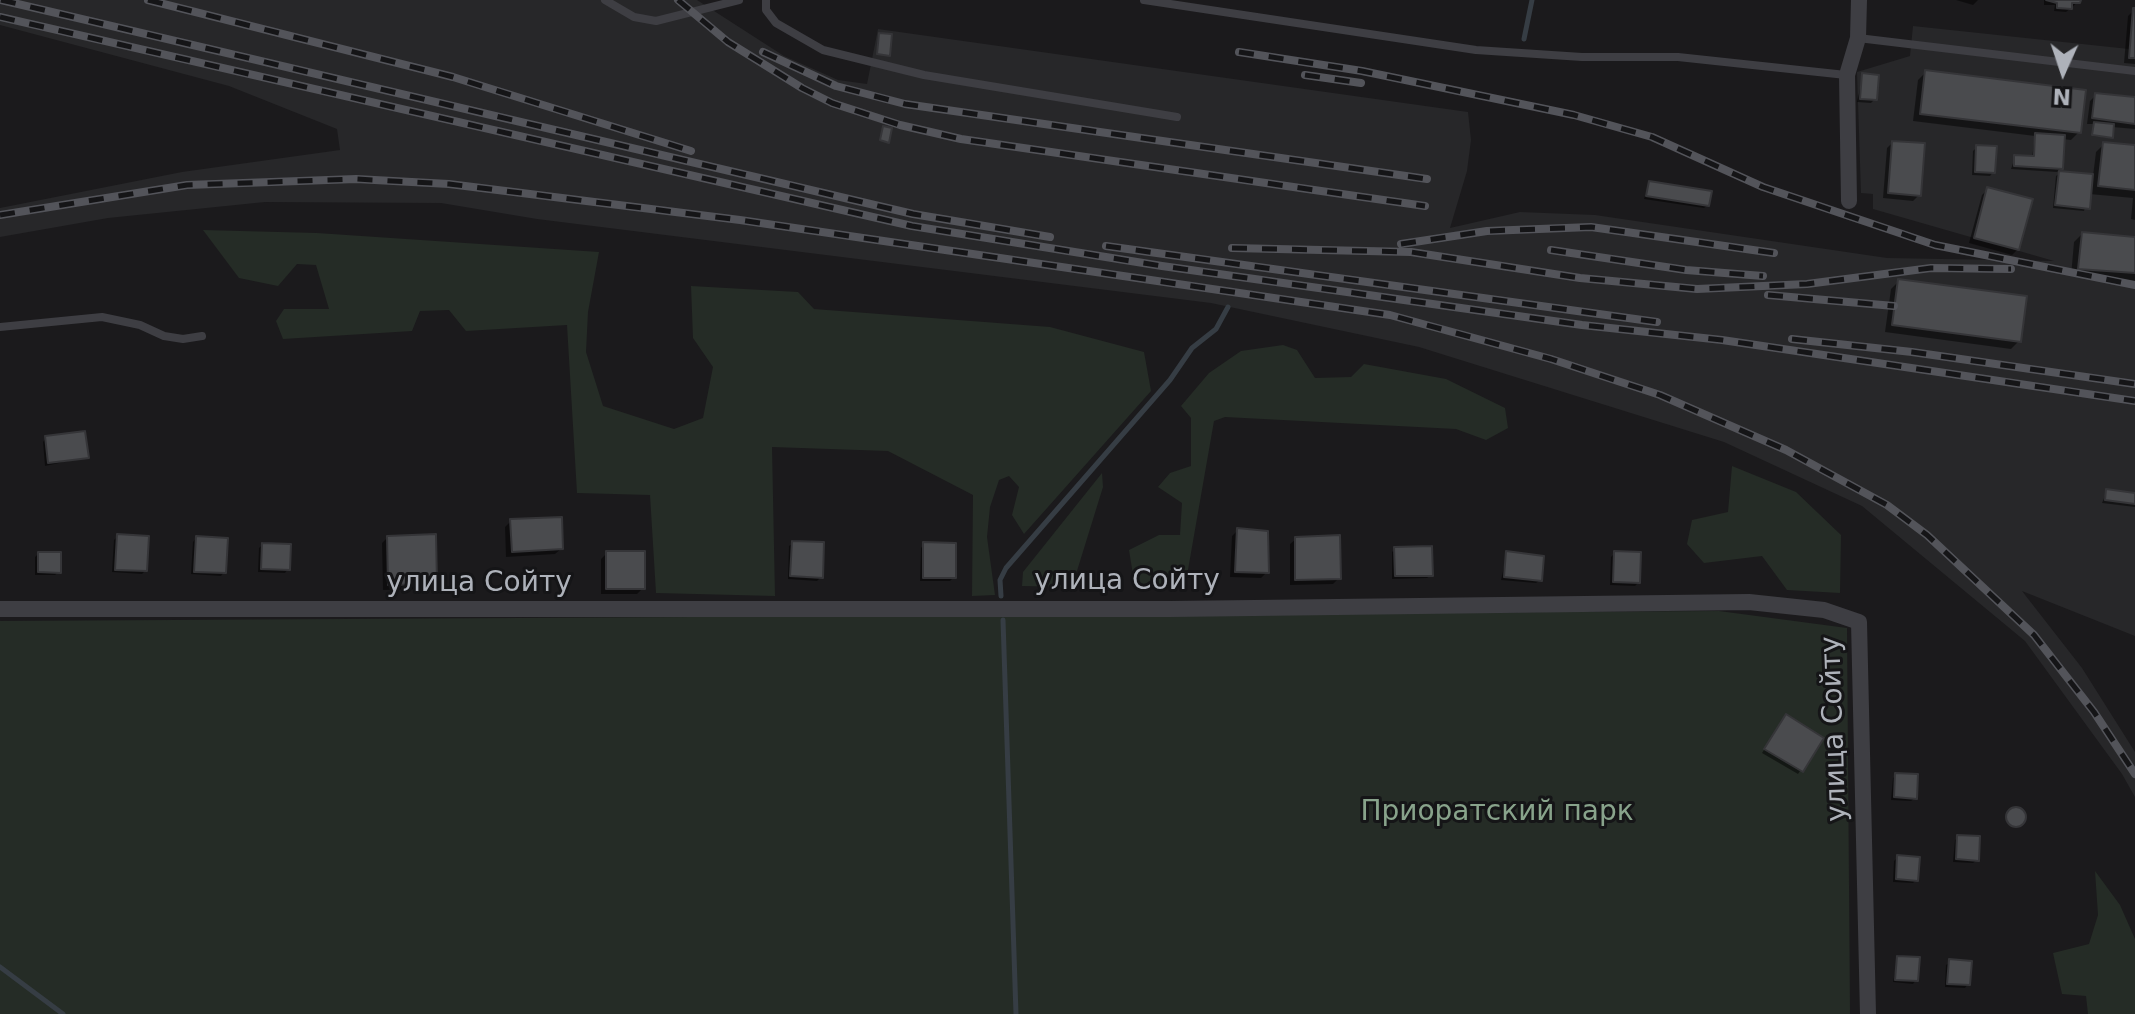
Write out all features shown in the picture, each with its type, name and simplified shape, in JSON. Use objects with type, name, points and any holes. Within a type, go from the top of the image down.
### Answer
[{"type":"street","points":[[1849,201],[1847,75],[1858,38],[1859,0]]},
{"type":"street","name":"улица Сойту","points":[[0,609],[1171,609],[1749,602],[1824,610],[1859,622],[1868,1014]]},
{"type":"lane","points":[[605,0],[634,17],[656,21],[739,0]]},
{"type":"lane","points":[[766,0],[766,10],[776,23],[823,50],[924,75],[1177,117]]},
{"type":"lane","points":[[1144,0],[1476,50],[1582,57],[1678,57],[1847,75]]},
{"type":"lane","points":[[1858,38],[2135,71]]},
{"type":"lane","points":[[0,327],[102,317],[140,325],[164,336],[183,339],[202,336]]},
{"type":"shaded area","points":[[0,0],[697,0],[784,56],[838,80],[867,84],[878,29],[1468,112],[1471,140],[1467,171],[1450,228],[1520,212],[1595,215],[1887,258],[2054,261],[1873,209],[1873,194],[1861,193],[1857,72],[1910,56],[1913,26],[2129,49],[2135,8],[2135,636],[2022,591],[2082,668],[2135,752],[2135,797],[2122,774],[2025,641],[1862,506],[1724,442],[1419,347],[1211,303],[537,219],[441,203],[265,202],[108,218],[0,237],[0,208],[182,172],[340,150],[337,129],[229,86],[0,25]]},
{"type":"green space","points":[[203,230],[317,233],[599,252],[588,312],[586,352],[603,406],[674,429],[703,418],[713,367],[693,338],[691,286],[798,292],[814,309],[1050,327],[1144,352],[1151,391],[1024,534],[1012,515],[1019,487],[1009,476],[999,480],[990,507],[987,537],[995,595],[972,596],[973,495],[888,451],[772,447],[775,596],[656,593],[650,495],[577,493],[567,325],[466,331],[449,310],[420,311],[412,331],[283,339],[276,321],[284,309],[329,309],[316,265],[297,264],[278,286],[239,278]]},
{"type":"green space","points":[[1283,345],[1297,350],[1315,378],[1351,377],[1364,364],[1446,379],[1505,408],[1508,428],[1486,440],[1456,429],[1225,417],[1214,421],[1185,587],[1135,587],[1129,550],[1159,535],[1180,535],[1182,503],[1158,487],[1170,473],[1191,466],[1191,418],[1181,406],[1209,373],[1241,351]]},
{"type":"green space","points":[[1732,466],[1796,492],[1841,535],[1840,593],[1787,590],[1762,556],[1704,563],[1687,544],[1692,520],[1728,512]]},
{"type":"green space","points":[[1102,473],[1103,487],[1072,587],[1022,586],[1023,572]]},
{"type":"green space","name":"Приоратский парк","points":[[1719,611],[1847,628],[1850,1014],[0,1014],[0,621]]},
{"type":"green space","points":[[2095,871],[2120,905],[2135,939],[2135,1014],[2088,1014],[2086,996],[2062,994],[2053,953],[2089,944],[2098,915]]},
{"type":"building","points":[[2046,0],[2081,0],[2080,3],[2072,3],[2072,9],[2057,8],[2057,3]]},
{"type":"building","points":[[2133,8],[2135,58],[2129,58]]},
{"type":"building","points":[[879,33],[892,34],[890,56],[877,54]]},
{"type":"building","points":[[1925,70],[2086,90],[2081,133],[1920,114]]},
{"type":"building","points":[[1862,73],[1879,75],[1877,100],[1860,99]]},
{"type":"building","points":[[2095,93],[2135,97],[2135,124],[2092,118]]},
{"type":"building","points":[[2094,122],[2114,124],[2113,138],[2092,135]]},
{"type":"building","points":[[883,126],[892,128],[889,143],[880,140]]},
{"type":"building","points":[[2035,133],[2065,135],[2063,169],[2014,166],[2014,155],[2034,156]]},
{"type":"building","points":[[1892,141],[1925,143],[1921,196],[1888,193]]},
{"type":"building","points":[[2103,142],[2135,145],[2135,190],[2098,186]]},
{"type":"building","points":[[1976,145],[1997,146],[1995,173],[1975,172]]},
{"type":"building","points":[[2059,171],[2093,174],[2090,209],[2055,205]]},
{"type":"building","points":[[1649,181],[1712,191],[1709,206],[1646,196]]},
{"type":"building","points":[[1987,187],[2033,199],[2019,250],[1974,238]]},
{"type":"building","points":[[2082,232],[2135,237],[2135,273],[2078,269]]},
{"type":"building","points":[[1898,279],[2027,296],[2021,342],[1892,325]]},
{"type":"building","points":[[85,431],[89,458],[48,463],[45,436]]},
{"type":"building","points":[[2106,489],[2135,493],[2135,504],[2105,500]]},
{"type":"building","points":[[562,517],[563,549],[512,552],[510,519]]},
{"type":"building","points":[[1237,528],[1268,531],[1269,573],[1235,572]]},
{"type":"building","points":[[117,534],[149,536],[147,571],[115,570]]},
{"type":"building","points":[[436,534],[437,584],[388,585],[387,536]]},
{"type":"building","points":[[1340,535],[1341,579],[1295,580],[1295,537]]},
{"type":"building","points":[[196,536],[228,538],[226,573],[194,572]]},
{"type":"building","points":[[792,541],[824,542],[823,578],[790,576]]},
{"type":"building","points":[[923,542],[956,543],[956,578],[923,578]]},
{"type":"building","points":[[262,543],[291,544],[290,570],[261,569]]},
{"type":"building","points":[[1432,546],[1433,576],[1395,576],[1394,547]]},
{"type":"building","points":[[606,551],[645,551],[645,589],[606,589]]},
{"type":"building","points":[[1506,551],[1544,556],[1542,581],[1504,577]]},
{"type":"building","points":[[1614,551],[1641,552],[1640,583],[1613,582]]},
{"type":"building","points":[[38,552],[61,552],[61,573],[38,572]]},
{"type":"building","points":[[1786,714],[1824,738],[1803,772],[1764,749]]},
{"type":"building","points":[[1895,773],[1918,774],[1917,799],[1894,797]]},
{"type":"building","points":[[2016,807],[2023,810],[2026,817],[2023,824],[2016,827],[2009,824],[2006,817],[2009,810]]},
{"type":"building","points":[[1957,835],[1980,836],[1979,861],[1956,859]]},
{"type":"building","points":[[1897,855],[1920,857],[1918,881],[1896,879]]},
{"type":"building","points":[[1897,956],[1920,957],[1918,981],[1895,980]]},
{"type":"building","points":[[1949,959],[1972,961],[1970,985],[1947,984]]},
{"type":"waterway","points":[[1524,39],[1532,0]]},
{"type":"waterway","points":[[1001,596],[1000,580],[1006,568],[1170,380],[1192,348],[1216,329],[1228,307]]},
{"type":"waterway","points":[[1003,620],[1016,1014]]},
{"type":"waterway","points":[[0,967],[63,1014]]},
{"type":"railway","points":[[1,0],[913,214],[1050,237]]},
{"type":"railway","points":[[148,0],[453,77],[691,151]]},
{"type":"railway","points":[[678,0],[728,42],[802,88],[832,103],[900,125],[961,139],[1425,206]]},
{"type":"railway","points":[[0,17],[912,226],[1162,266],[1582,325],[1722,340],[2135,401]]},
{"type":"railway","points":[[763,52],[836,86],[905,104],[1427,179]]},
{"type":"railway","points":[[1239,52],[1362,71],[1574,115],[1652,137],[1763,187],[1935,245],[2135,285]]},
{"type":"railway","points":[[1305,75],[1361,83]]},
{"type":"railway","points":[[0,215],[187,185],[356,179],[449,184],[740,220],[1390,315],[1551,359],[1660,395],[1786,450],[1887,505],[1927,535],[2034,635],[2094,712],[2135,774]]},
{"type":"railway","points":[[1401,244],[1487,231],[1591,227],[1774,253]]},
{"type":"railway","points":[[1106,246],[1657,322]]},
{"type":"railway","points":[[1232,248],[1411,252],[1580,278],[1697,289],[1807,284],[1931,268],[2011,269]]},
{"type":"railway","points":[[1551,250],[1686,270],[1763,276]]},
{"type":"railway","points":[[1768,295],[1894,306]]},
{"type":"railway","points":[[1792,339],[1912,352],[2135,384]]}]
